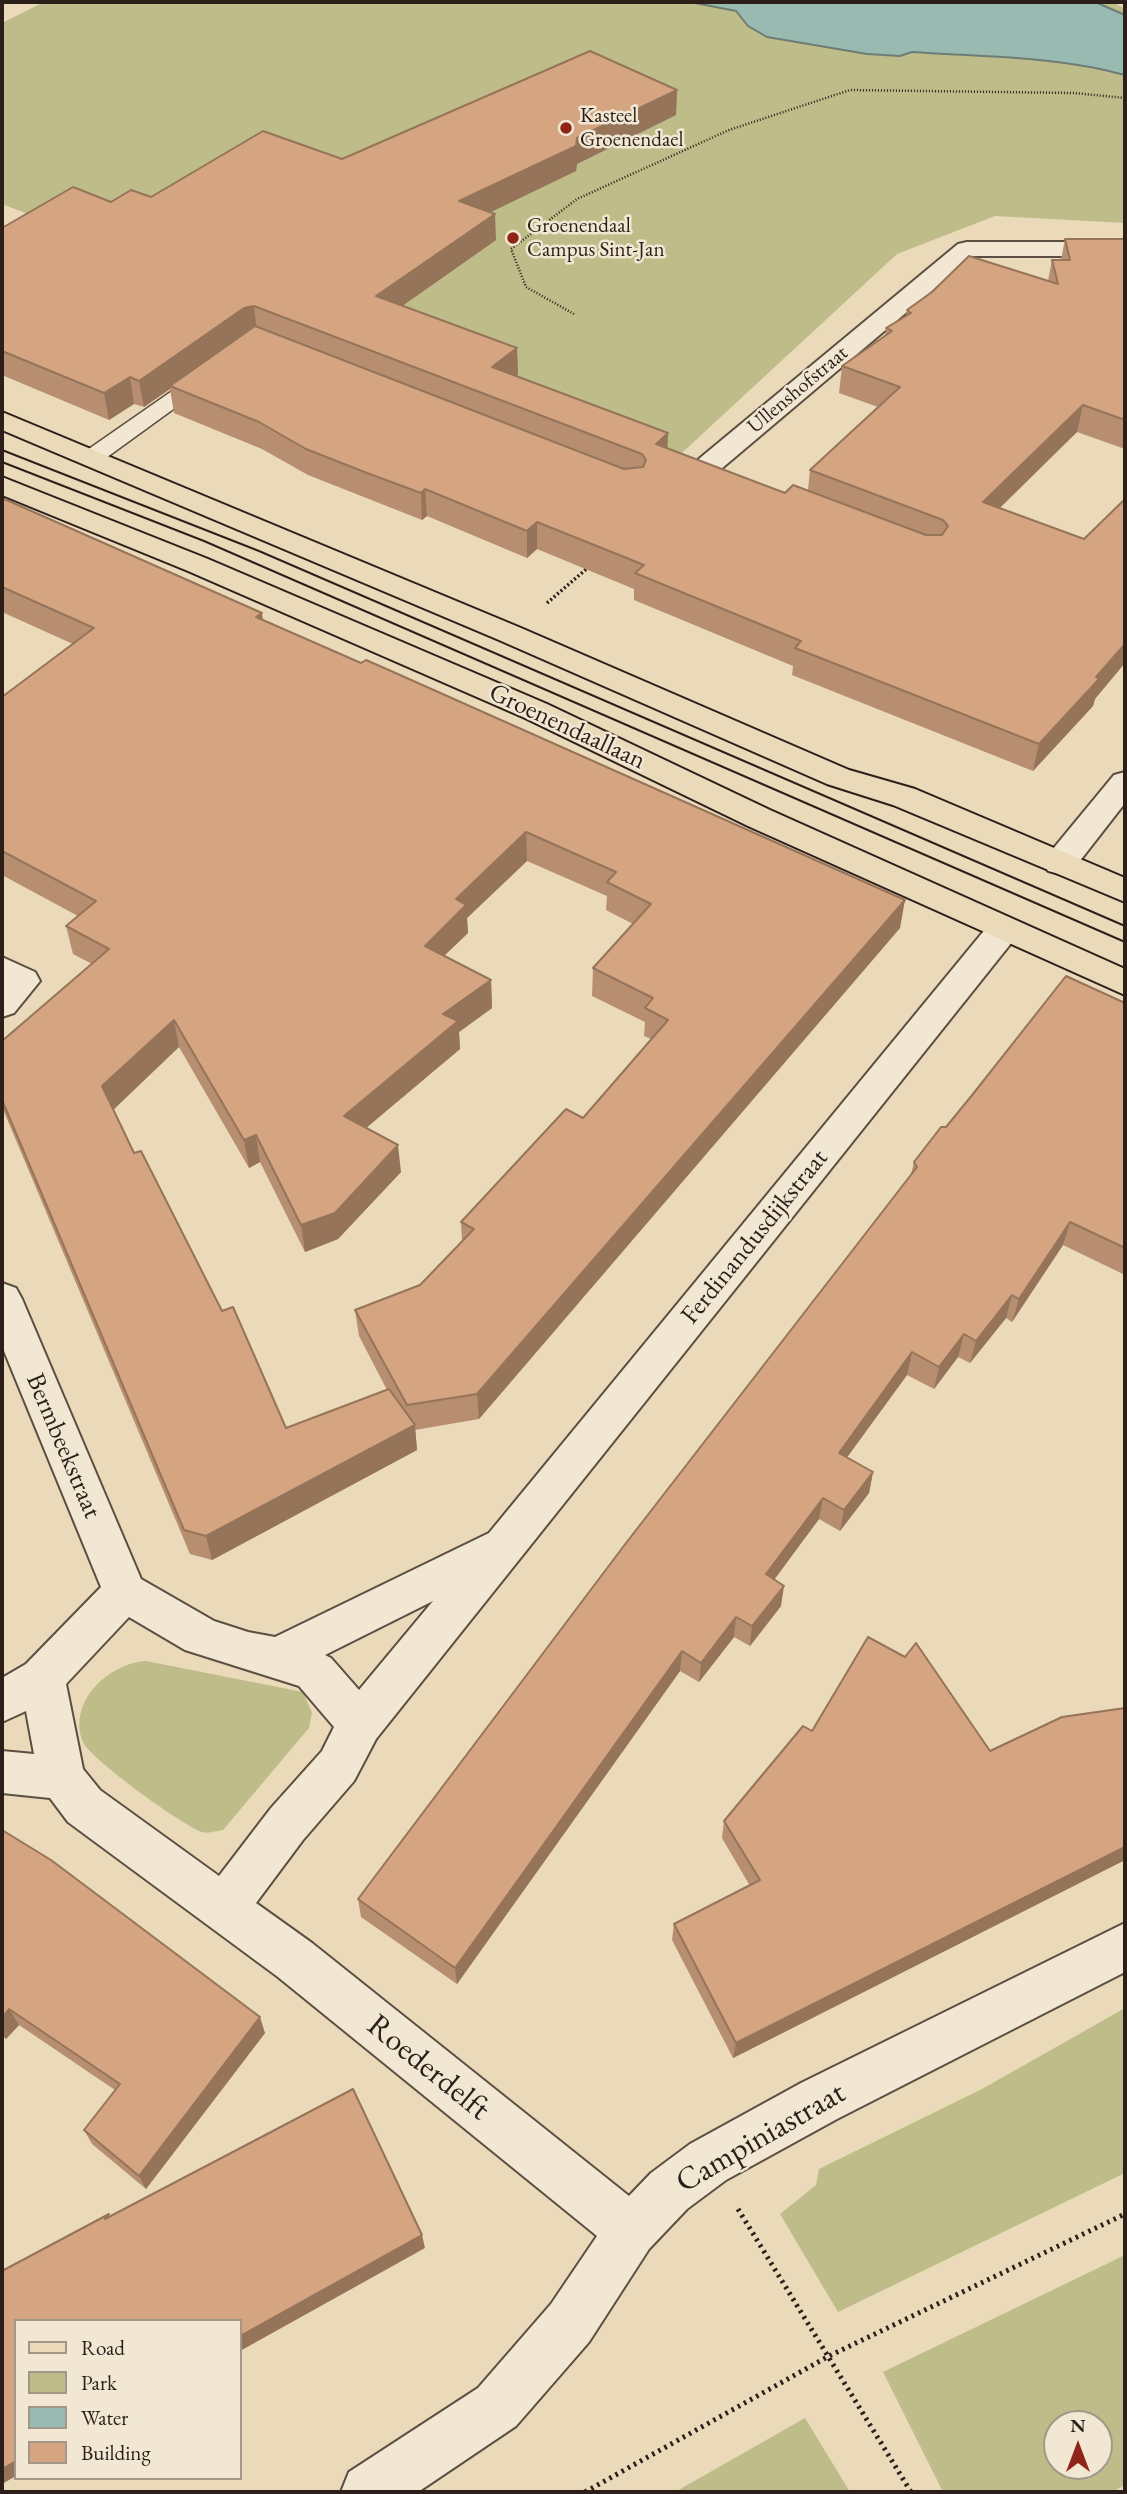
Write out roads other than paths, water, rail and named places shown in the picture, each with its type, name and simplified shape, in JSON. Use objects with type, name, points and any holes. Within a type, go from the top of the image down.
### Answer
[{"type":"main road","points":[[2,420],[510,634],[838,777],[904,797],[1125,891]]},
{"type":"main road","name":"Groenendaallaan","points":[[2,485],[211,570],[536,711],[759,818],[1125,983]]},
{"type":"street","name":"Ullenshofstraat","points":[[698,474],[967,250],[1125,249]]},
{"type":"street","points":[[1060,863],[1125,782]]},
{"type":"street","name":"Ferdinandusdijkstraat","points":[[224,1907],[287,1824],[338,1766],[360,1724],[1004,929]]},
{"type":"street","points":[[2,969],[23,981],[2,1004]]},
{"type":"street","name":"Bermbeekstraat","points":[[2,1299],[125,1592]]},
{"type":"street","name":"Ferdinandusdijkstraat","points":[[278,1657],[504,1544]]},
{"type":"street","points":[[2,1702],[42,1678],[125,1592],[201,1636],[248,1652],[278,1657],[315,1672],[360,1724]]},
{"type":"street","points":[[2,1772],[62,1778],[42,1678]]},
{"type":"street","name":"Roederdelft","points":[[62,1778],[84,1806],[295,1960],[631,2231]]},
{"type":"street","name":"Campiniastraat","points":[[369,2492],[497,2407],[570,2323],[631,2231],[669,2191],[708,2162],[819,2101],[1125,1947]]},
{"type":"lane","points":[[91,458],[222,365]]},
{"type":"lane","points":[[698,474],[725,481]]},
{"type":"water","points":[[690,2],[1095,2],[1125,15],[1125,75],[1073,64],[1019,58],[912,52],[900,56],[867,54],[767,37],[748,26],[736,11]]},
{"type":"tram line","points":[[2,450],[259,551],[1125,926]]},
{"type":"tram line","points":[[2,462],[204,541],[1125,942]]},
{"type":"place","name":"Kasteel Groenendael","points":[[566,128]]},
{"type":"place","name":"Groenendaal Campus Sint-Jan","points":[[513,238]]}]
